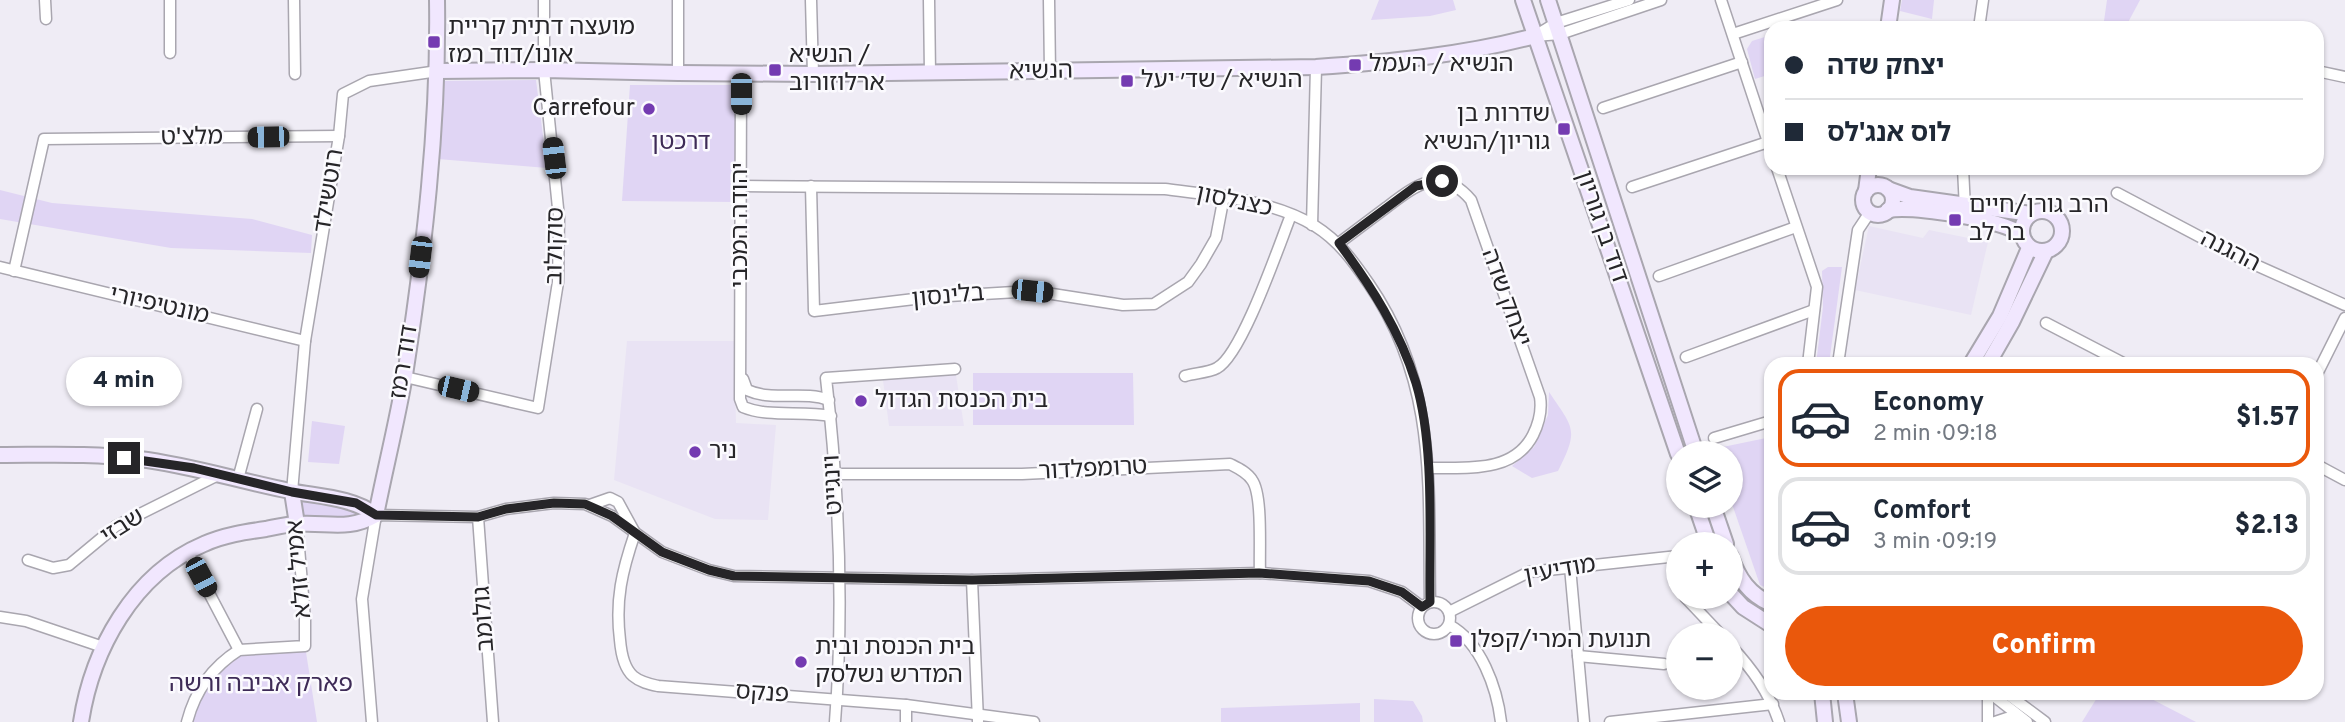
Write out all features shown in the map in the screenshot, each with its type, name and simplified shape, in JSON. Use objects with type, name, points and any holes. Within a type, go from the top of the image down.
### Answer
[{"type":"street","points":[[45,0],[46,19]]},
{"type":"street","points":[[170,0],[170,53]]},
{"type":"street","points":[[294,0],[295,74]]},
{"type":"street","name":"דוד רמז","points":[[372,722],[362,599],[376,515],[405,377],[422,246],[438,71],[436,0]]},
{"type":"street","name":"סוקולוב","points":[[405,377],[538,408],[558,282],[559,218],[544,70],[544,0]]},
{"type":"street","points":[[678,0],[678,74]]},
{"type":"street","points":[[811,0],[813,74]]},
{"type":"street","points":[[929,0],[930,73]]},
{"type":"street","points":[[1049,0],[1050,72]]},
{"type":"street","name":"דוד בן גוריון","points":[[1523,0],[1674,441]]},
{"type":"street","name":"דוד בן גוריון","points":[[1548,0],[1692,441]]},
{"type":"street","points":[[1558,29],[1629,0]]},
{"type":"street","points":[[1535,36],[1661,0]]},
{"type":"street","points":[[1721,0],[1742,62],[1764,112]]},
{"type":"street","points":[[1773,21],[1837,0]]},
{"type":"street","points":[[1889,21],[1892,0]]},
{"type":"street","points":[[1980,21],[1983,0]]},
{"type":"street","points":[[1733,34],[1764,24]]},
{"type":"street","name":"הנשיא","points":[[544,70],[813,74],[1316,67],[1396,62],[1483,48],[1535,36]]},
{"type":"street","points":[[1603,108],[1742,62]]},
{"type":"street","points":[[1312,225],[1316,67]]},
{"type":"street","name":"רוטשילד","points":[[292,492],[305,341],[339,136],[343,94],[369,81],[438,71],[544,70]]},
{"type":"street","points":[[2324,72],[2345,77]]},
{"type":"street","name":"יהודה המכבי","points":[[741,74],[740,399],[743,407],[754,411],[831,416]]},
{"type":"street","name":"מלצ'ט","points":[[13,271],[44,139],[339,136]]},
{"type":"street","points":[[1632,187],[1764,148]]},
{"type":"street","points":[[1779,175],[1816,287],[1809,357]]},
{"type":"street","points":[[1869,175],[1863,200],[1870,212],[1879,215],[1888,210],[1893,202],[1876,175]]},
{"type":"street","points":[[1963,175],[1964,205],[1973,219]]},
{"type":"street","name":"יצחק שדה","points":[[1339,243],[1416,186],[1436,181],[1448,183],[1457,187],[1471,201],[1540,397],[1539,421],[1524,447],[1501,464],[1428,468]]},
{"type":"street","name":"כצנלסון","points":[[741,186],[1165,189],[1224,197],[1291,215],[1312,225],[1339,243],[1377,295],[1399,339],[1416,384],[1425,428],[1428,468],[1426,604]]},
{"type":"street","name":"בלינסון","points":[[811,186],[814,311],[931,297],[1032,291],[1123,305],[1154,304],[1188,282],[1201,264],[1216,238],[1224,197]]},
{"type":"street","points":[[1866,191],[1874,186],[1900,195],[1964,205],[2031,214],[2045,211],[2057,217],[2062,228],[2060,241],[2052,249],[2040,252],[2029,248],[2021,234],[2013,228],[1997,223],[1911,210],[1888,210]]},
{"type":"street","name":"ההגנה","points":[[2118,193],[2240,258],[2345,305]]},
{"type":"street","points":[[1839,357],[1858,230],[1870,212]]},
{"type":"street","points":[[2021,234],[2024,220],[2031,214]]},
{"type":"street","points":[[1185,376],[1218,368],[1237,345],[1256,305],[1291,215]]},
{"type":"street","points":[[1659,276],[1796,227]]},
{"type":"street","points":[[1975,357],[2000,316],[2029,248]]},
{"type":"street","points":[[1992,357],[2046,251]]},
{"type":"street","name":"מונטיפיורי","points":[[0,267],[305,341]]},
{"type":"street","points":[[1686,357],[1814,310]]},
{"type":"street","points":[[2324,360],[2345,318]]},
{"type":"street","points":[[2046,323],[2112,357]]},
{"type":"street","points":[[742,375],[747,390],[754,394],[820,397],[829,400],[826,378],[955,369]]},
{"type":"street","name":"וינגייט","points":[[829,400],[839,579],[835,722]]},
{"type":"street","points":[[238,479],[257,409]]},
{"type":"street","points":[[1714,438],[1764,423]]},
{"type":"street","points":[[0,455],[139,459],[194,468],[292,492],[356,503],[376,515]]},
{"type":"street","name":"טרומפלדור","points":[[834,474],[1022,474],[1230,464],[1244,471],[1253,481],[1258,494],[1259,573]]},
{"type":"street","points":[[2324,469],[2345,480]]},
{"type":"street","name":"שבזי","points":[[28,560],[53,568],[69,565],[116,526],[219,475]]},
{"type":"street","name":"אמיל זולא","points":[[239,650],[305,646],[297,524],[292,492]]},
{"type":"street","points":[[81,722],[90,679],[103,647],[135,598],[152,580],[188,553],[222,537],[297,524],[358,524],[376,515],[478,517],[506,509],[554,503],[590,505],[612,516],[662,552],[725,574],[839,579],[972,580],[1259,573],[1369,581],[1402,592],[1426,604],[1439,603],[1449,612],[1448,625],[1437,634],[1426,633],[1419,626],[1417,618],[1426,604]]},
{"type":"street","name":"גולומב","points":[[478,517],[493,722]]},
{"type":"street","name":"פנקס","points":[[635,533],[624,567],[618,599],[621,650],[631,674],[642,682],[658,687],[906,705],[979,719],[1034,722]]},
{"type":"street","points":[[187,722],[196,694],[205,681],[239,650],[188,553]]},
{"type":"street","name":"מודיעין","points":[[1449,612],[1529,572],[1666,557]]},
{"type":"street","points":[[1570,567],[1584,722]]},
{"type":"street","points":[[972,580],[979,719]]},
{"type":"street","points":[[1743,583],[1764,600]]},
{"type":"street","points":[[1743,607],[1764,620]]},
{"type":"street","points":[[1696,609],[1710,623]]},
{"type":"street","points":[[0,617],[26,621],[103,647]]},
{"type":"street","points":[[1448,625],[1467,639],[1486,670],[1495,690],[1501,722]]},
{"type":"street","points":[[1578,656],[1664,664]]},
{"type":"street","points":[[1743,660],[1764,688]]},
{"type":"street","points":[[1771,700],[1779,722]]},
{"type":"street","points":[[1823,700],[1825,722]]},
{"type":"street","points":[[1845,700],[1849,722]]},
{"type":"street","points":[[1988,722],[1989,700]]},
{"type":"street","points":[[1998,700],[2026,722]]},
{"type":"street","points":[[2015,700],[2045,722]]},
{"type":"street","points":[[1610,722],[1773,704]]},
{"type":"street","points":[[906,705],[906,722]]},
{"type":"street","points":[[1995,722],[2007,718],[2026,722]]},
{"type":"shaded area","points":[[1869,226],[1923,238],[1929,230],[1988,242],[1971,315],[1855,290]]},
{"type":"shaded area","name":"ניר","points":[[627,341],[734,341],[736,423],[776,425],[768,520],[715,519],[614,480]]},
{"type":"shaded area","points":[[955,369],[964,426],[889,426],[883,380]]},
{"type":"green space","points":[[1379,0],[1453,0],[1456,10],[1430,16],[1371,20]]},
{"type":"green space","points":[[1902,0],[1934,0],[1932,19],[1900,11]]},
{"type":"green space","points":[[2107,0],[2140,0],[2129,21],[2104,21]]},
{"type":"green space","points":[[1764,37],[1764,76],[1755,79],[1747,49],[1752,41]]},
{"type":"green space","points":[[536,80],[547,168],[438,159],[442,81]]},
{"type":"green space","name":"דרכטן","points":[[630,85],[738,85],[736,202],[622,201]]},
{"type":"green space","points":[[0,190],[52,203],[252,219],[312,235],[311,253],[171,248],[0,219]]},
{"type":"green space","points":[[1828,267],[1842,267],[1830,357],[1817,357],[1823,307],[1822,271]]},
{"type":"green space","points":[[973,373],[1133,373],[1134,425],[973,425]]},
{"type":"green space","points":[[1549,392],[1568,422],[1571,437],[1558,471],[1532,478],[1512,466],[1534,447],[1548,415]]},
{"type":"green space","points":[[312,421],[345,426],[339,464],[308,462]]},
{"type":"green space","points":[[1764,438],[1764,587],[1760,585],[1737,518],[1743,518],[1743,443]]},
{"type":"green space","points":[[292,492],[376,515],[297,524]]},
{"type":"green space","name":"פארק אביבה ורשה","points":[[305,646],[317,722],[187,722],[190,710],[230,656]]},
{"type":"green space","points":[[1374,699],[1413,701],[1423,722],[1374,722]]},
{"type":"green space","points":[[2096,700],[2154,700],[2196,722],[2082,722]]},
{"type":"green space","points":[[1360,703],[1360,722],[1221,722],[1221,708]]},
{"type":"place","name":"מועצה דתית קריית אונו/דוד רמז","points":[[434,42]]},
{"type":"place","name":"הנשיא / העמל","points":[[1355,65]]},
{"type":"place","name":"הנשיא / ארלוזורוב","points":[[775,70]]},
{"type":"place","name":"הנשיא / שד׳ יעל","points":[[1127,81]]},
{"type":"place","name":"Carrefour","points":[[649,109]]},
{"type":"place","name":"שדרות בן גוריון/הנשיא","points":[[1564,129]]},
{"type":"place","name":"הרב גורן/חיים בר לב","points":[[1955,220]]},
{"type":"place","name":"בית הכנסת הגדול","points":[[861,401]]},
{"type":"place","name":"ניר","points":[[695,452]]},
{"type":"place","name":"תנועת המרי/קפלן","points":[[1456,641]]},
{"type":"place","name":"בית הכנסת ובית המדרש נשלסק","points":[[801,662]]},
{"type":"route","points":[[124,458],[194,468],[292,492],[356,503],[376,515],[478,517],[506,509],[554,503],[585,504],[612,516],[662,552],[709,570],[734,576],[972,580],[1259,573],[1369,581],[1402,592],[1422,607],[1430,602],[1428,468],[1425,428],[1416,384],[1399,339],[1377,295],[1339,243],[1416,186],[1442,181]]}]
